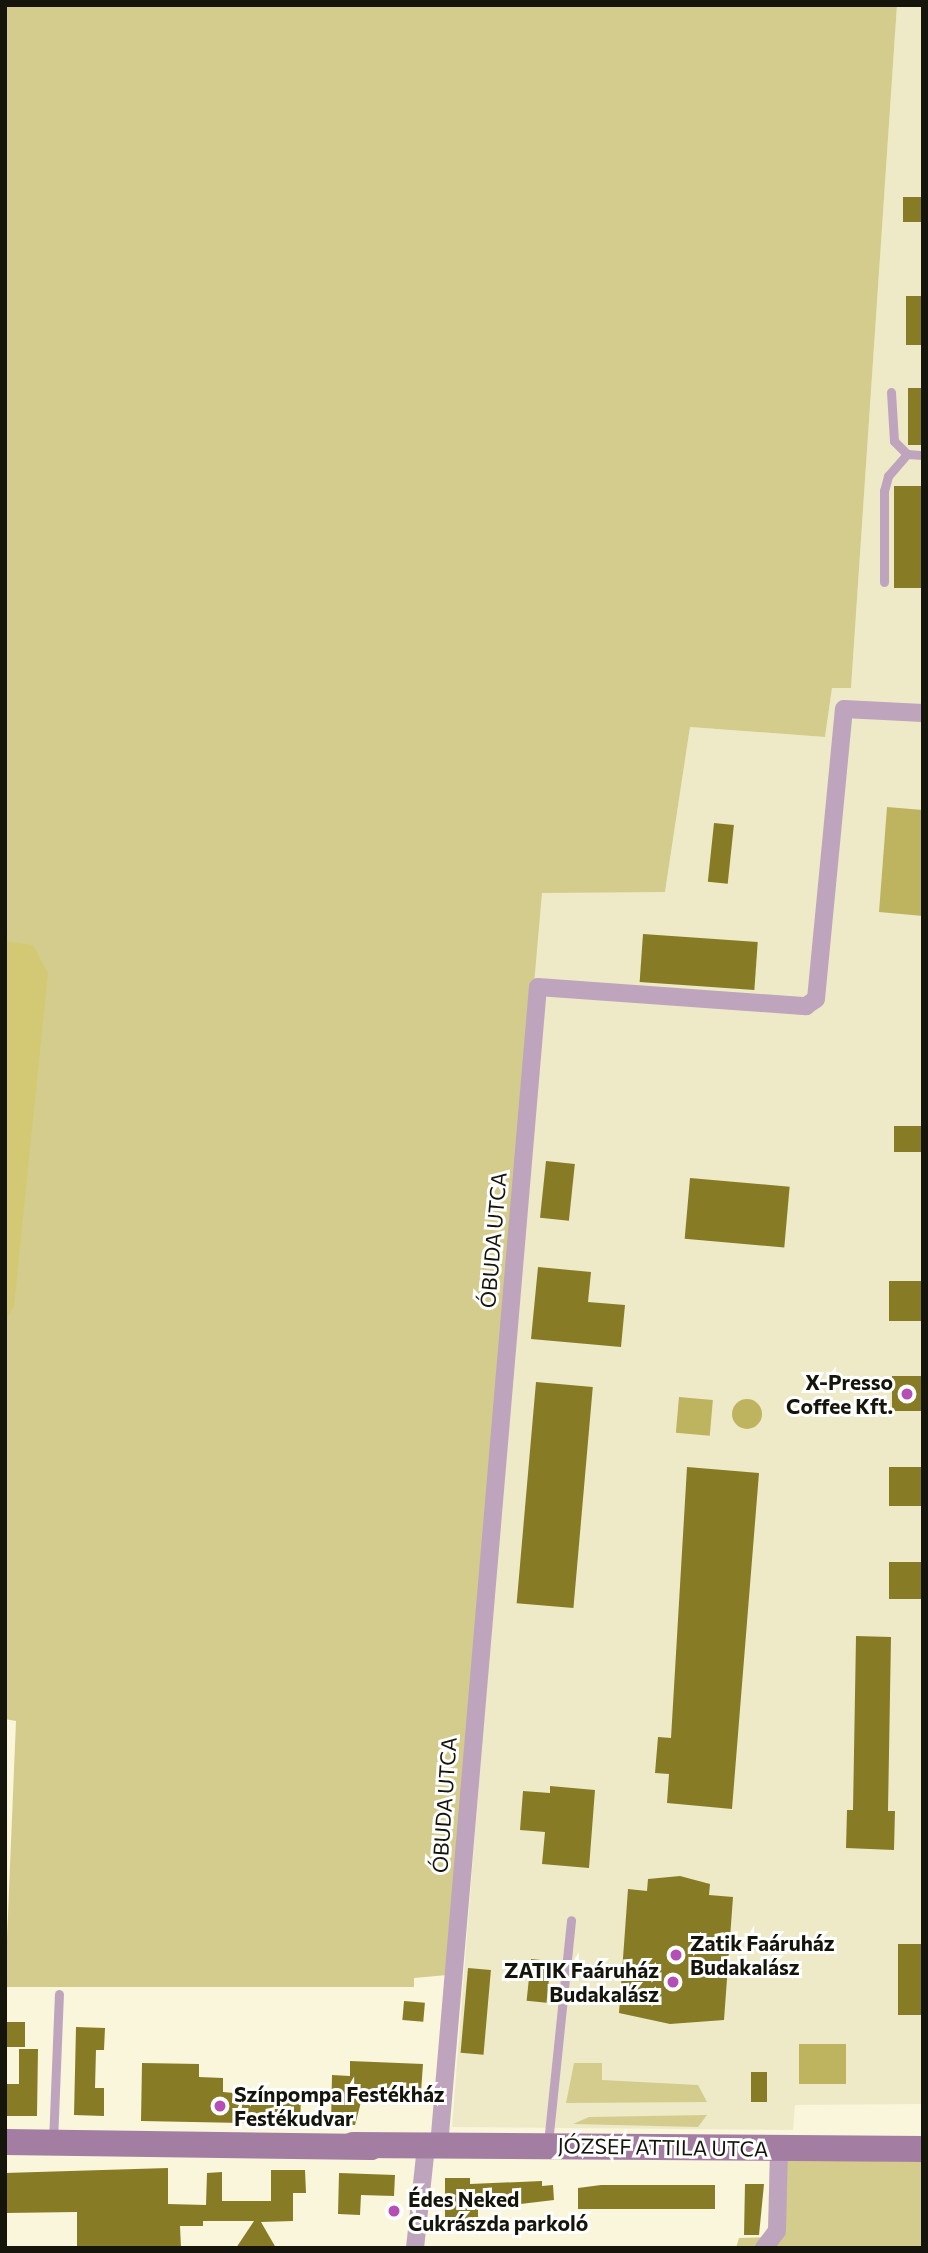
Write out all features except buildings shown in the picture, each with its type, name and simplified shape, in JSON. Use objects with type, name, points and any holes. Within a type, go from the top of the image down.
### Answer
[{"type":"main road","name":"JÓZSEF ATTILA UTCA","points":[[5,2142],[923,2149]]},
{"type":"street","name":"ÓBUDA UTCA","points":[[423,2146],[538,987],[806,1006],[816,999],[844,709],[923,713]]},
{"type":"street","points":[[415,2248],[423,2146]]},
{"type":"street","points":[[764,2248],[777,2231],[779,2148]]},
{"type":"lane","points":[[891,392],[889,427],[907,454]]},
{"type":"lane","points":[[907,454],[923,455]]},
{"type":"lane","points":[[884,582],[884,491],[888,476],[907,454]]},
{"type":"lane","points":[[548,2145],[571,1920]]},
{"type":"lane","points":[[53,2144],[59,1994]]},
{"type":"shaded area","points":[[5,5],[897,5],[851,688],[832,688],[825,737],[690,727],[665,892],[542,893],[447,1975],[414,1978],[414,1987],[5,1987],[16,1721],[5,1719]]},
{"type":"shaded area","points":[[897,5],[923,5],[923,2104],[795,2105],[793,2130],[452,2127],[486,1691],[536,888],[665,892],[690,727],[825,737],[832,687],[851,687]]},
{"type":"shaded area","points":[[887,807],[923,810],[923,916],[879,912]]},
{"type":"shaded area","points":[[5,941],[33,945],[48,973],[14,1306],[5,1322]]},
{"type":"shaded area","points":[[679,1397],[713,1400],[710,1436],[676,1433]]},
{"type":"shaded area","points":[[747,1399],[753,1400],[761,1408],[761,1420],[753,1428],[747,1429],[741,1428],[733,1420],[732,1414],[733,1408],[741,1400]]},
{"type":"shaded area","points":[[799,2044],[846,2044],[846,2084],[799,2084]]},
{"type":"shaded area","points":[[574,2063],[602,2063],[602,2080],[698,2085],[707,2102],[566,2103]]},
{"type":"shaded area","points":[[707,2115],[698,2127],[573,2124],[589,2117]]},
{"type":"shaded area","points":[[772,2159],[923,2162],[923,2248],[736,2248],[739,2238],[768,2237]]},
{"type":"place","name":"X-Presso Coffee Kft.","points":[[907,1394]]},
{"type":"place","name":"Zatik Faáruház Budakalász","points":[[676,1955]]},
{"type":"place","name":"ZATIK Faáruház Budakalász","points":[[673,1982]]},
{"type":"place","name":"Színpompa Festékház Festékudvar","points":[[220,2106]]},
{"type":"place","name":"Édes Neked Cukrászda parkoló","points":[[394,2211]]}]
